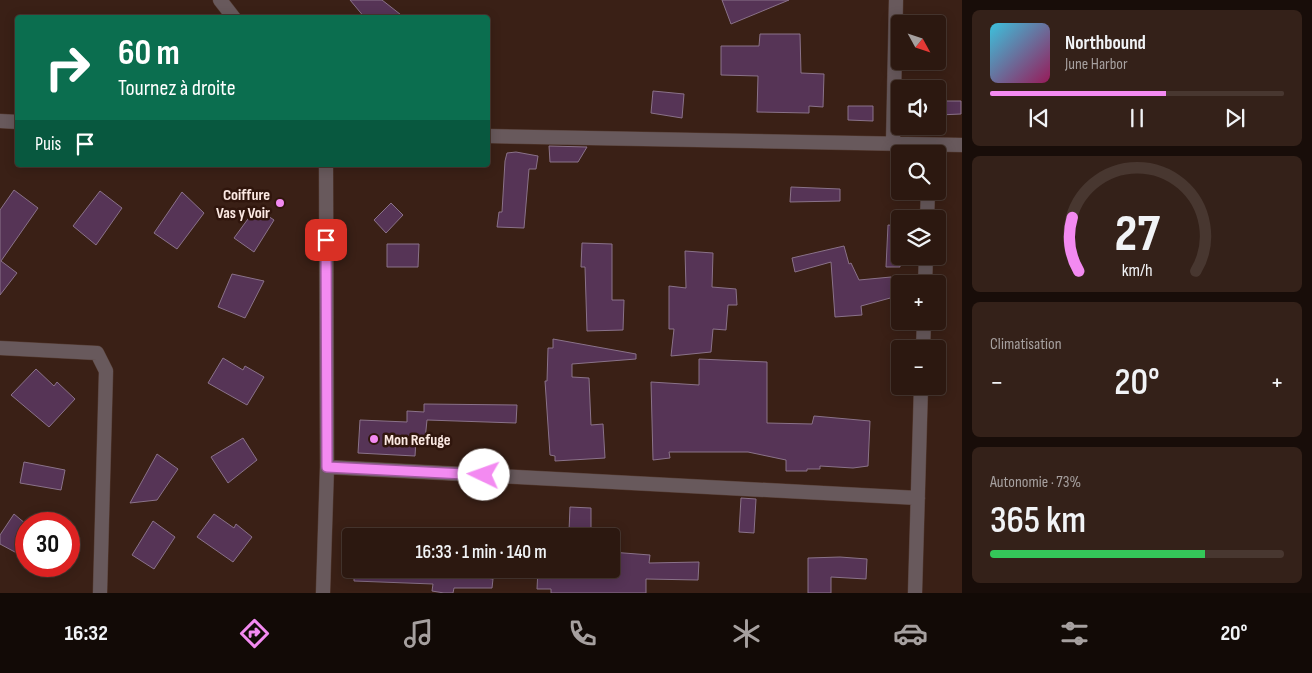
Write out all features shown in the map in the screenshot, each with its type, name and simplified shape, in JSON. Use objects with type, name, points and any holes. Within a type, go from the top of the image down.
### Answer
[{"type":"street","points":[[220,0],[232,15]]},
{"type":"street","points":[[893,144],[896,0]]},
{"type":"street","points":[[0,121],[15,122]]},
{"type":"street","points":[[490,136],[900,145]]},
{"type":"street","points":[[946,147],[962,145]]},
{"type":"street","points":[[323,593],[327,467],[326,167]]},
{"type":"street","points":[[0,348],[97,353],[106,371],[100,593]]},
{"type":"street","points":[[915,593],[921,395]]},
{"type":"street","points":[[327,467],[918,498]]},
{"type":"building","points":[[350,0],[382,0],[401,15],[362,15]]},
{"type":"building","points":[[722,0],[789,0],[731,24]]},
{"type":"building","points":[[760,34],[800,34],[801,73],[824,74],[823,107],[809,106],[809,113],[757,112],[758,76],[721,75],[721,46],[759,46]]},
{"type":"building","points":[[653,91],[684,94],[682,118],[651,113]]},
{"type":"building","points":[[946,101],[961,101],[961,114],[946,115]]},
{"type":"building","points":[[848,106],[873,106],[873,121],[848,120]]},
{"type":"building","points":[[549,146],[587,147],[578,162],[550,162]]},
{"type":"building","points":[[516,152],[538,156],[536,169],[529,169],[524,228],[497,227],[499,212],[502,212],[507,153]]},
{"type":"building","points":[[791,187],[840,189],[840,201],[790,202]]},
{"type":"building","points":[[14,190],[38,208],[1,261],[17,273],[0,295],[0,210]]},
{"type":"building","points":[[100,191],[122,208],[96,245],[73,226]]},
{"type":"building","points":[[182,192],[204,213],[177,249],[154,233]]},
{"type":"building","points":[[391,203],[403,215],[386,233],[374,220]]},
{"type":"building","points":[[256,208],[274,220],[254,252],[234,238]]},
{"type":"building","points":[[888,225],[891,225],[891,265],[900,265],[900,267],[886,267]]},
{"type":"building","points":[[582,243],[612,244],[612,300],[624,300],[623,330],[587,331],[585,267],[581,267]]},
{"type":"building","points":[[387,244],[419,244],[418,267],[387,267]]},
{"type":"building","points":[[844,246],[849,264],[851,263],[859,280],[891,277],[891,298],[861,306],[862,315],[835,317],[831,262],[795,272],[792,258]]},
{"type":"building","points":[[685,251],[713,253],[712,287],[736,289],[737,305],[728,305],[726,330],[713,329],[711,352],[671,356],[674,329],[669,329],[669,286],[686,288]]},
{"type":"building","points":[[232,274],[264,281],[245,318],[218,307]]},
{"type":"building","points":[[553,339],[636,354],[636,359],[572,364],[572,377],[589,378],[591,425],[603,424],[605,458],[555,461],[555,456],[550,455],[545,381],[547,381],[548,348],[553,348]]},
{"type":"building","points":[[223,358],[243,370],[245,366],[264,377],[247,405],[208,383]]},
{"type":"building","points":[[699,359],[767,362],[767,423],[812,424],[814,416],[870,421],[868,466],[853,468],[820,466],[820,469],[807,469],[807,471],[786,471],[786,460],[748,452],[669,452],[670,458],[653,460],[651,382],[699,385]]},
{"type":"building","points":[[36,369],[54,386],[57,382],[75,399],[49,427],[11,395]]},
{"type":"building","points":[[424,404],[517,405],[516,423],[427,420],[425,440],[416,440],[415,456],[358,453],[360,420],[407,422],[407,411],[424,412]]},
{"type":"building","points":[[243,438],[257,460],[228,483],[211,457]]},
{"type":"building","points":[[157,454],[178,469],[157,500],[130,503]]},
{"type":"building","points":[[24,462],[65,470],[61,490],[20,483]]},
{"type":"building","points":[[741,498],[756,499],[754,533],[739,532]]},
{"type":"building","points":[[570,507],[591,508],[591,528],[569,528]]},
{"type":"building","points":[[14,514],[15,552],[0,544],[0,535]]},
{"type":"building","points":[[214,514],[234,528],[236,524],[252,537],[233,562],[197,537]]},
{"type":"building","points":[[153,521],[175,537],[154,569],[132,555]]},
{"type":"building","points":[[620,553],[650,555],[649,563],[699,562],[698,580],[646,579],[646,593],[551,593],[551,589],[537,589],[538,578],[620,578]]},
{"type":"building","points":[[840,557],[867,559],[866,579],[831,577],[831,593],[808,593],[808,558]]},
{"type":"building","points":[[354,578],[493,579],[492,588],[454,588],[453,593],[432,591],[433,584],[354,581]]},
{"type":"place","name":"Coiffure Vas y Voir","points":[[280,203]]},
{"type":"place","name":"Mon Refuge","points":[[374,439]]},
{"type":"route","points":[[326,240],[327,467],[484,475]]}]
